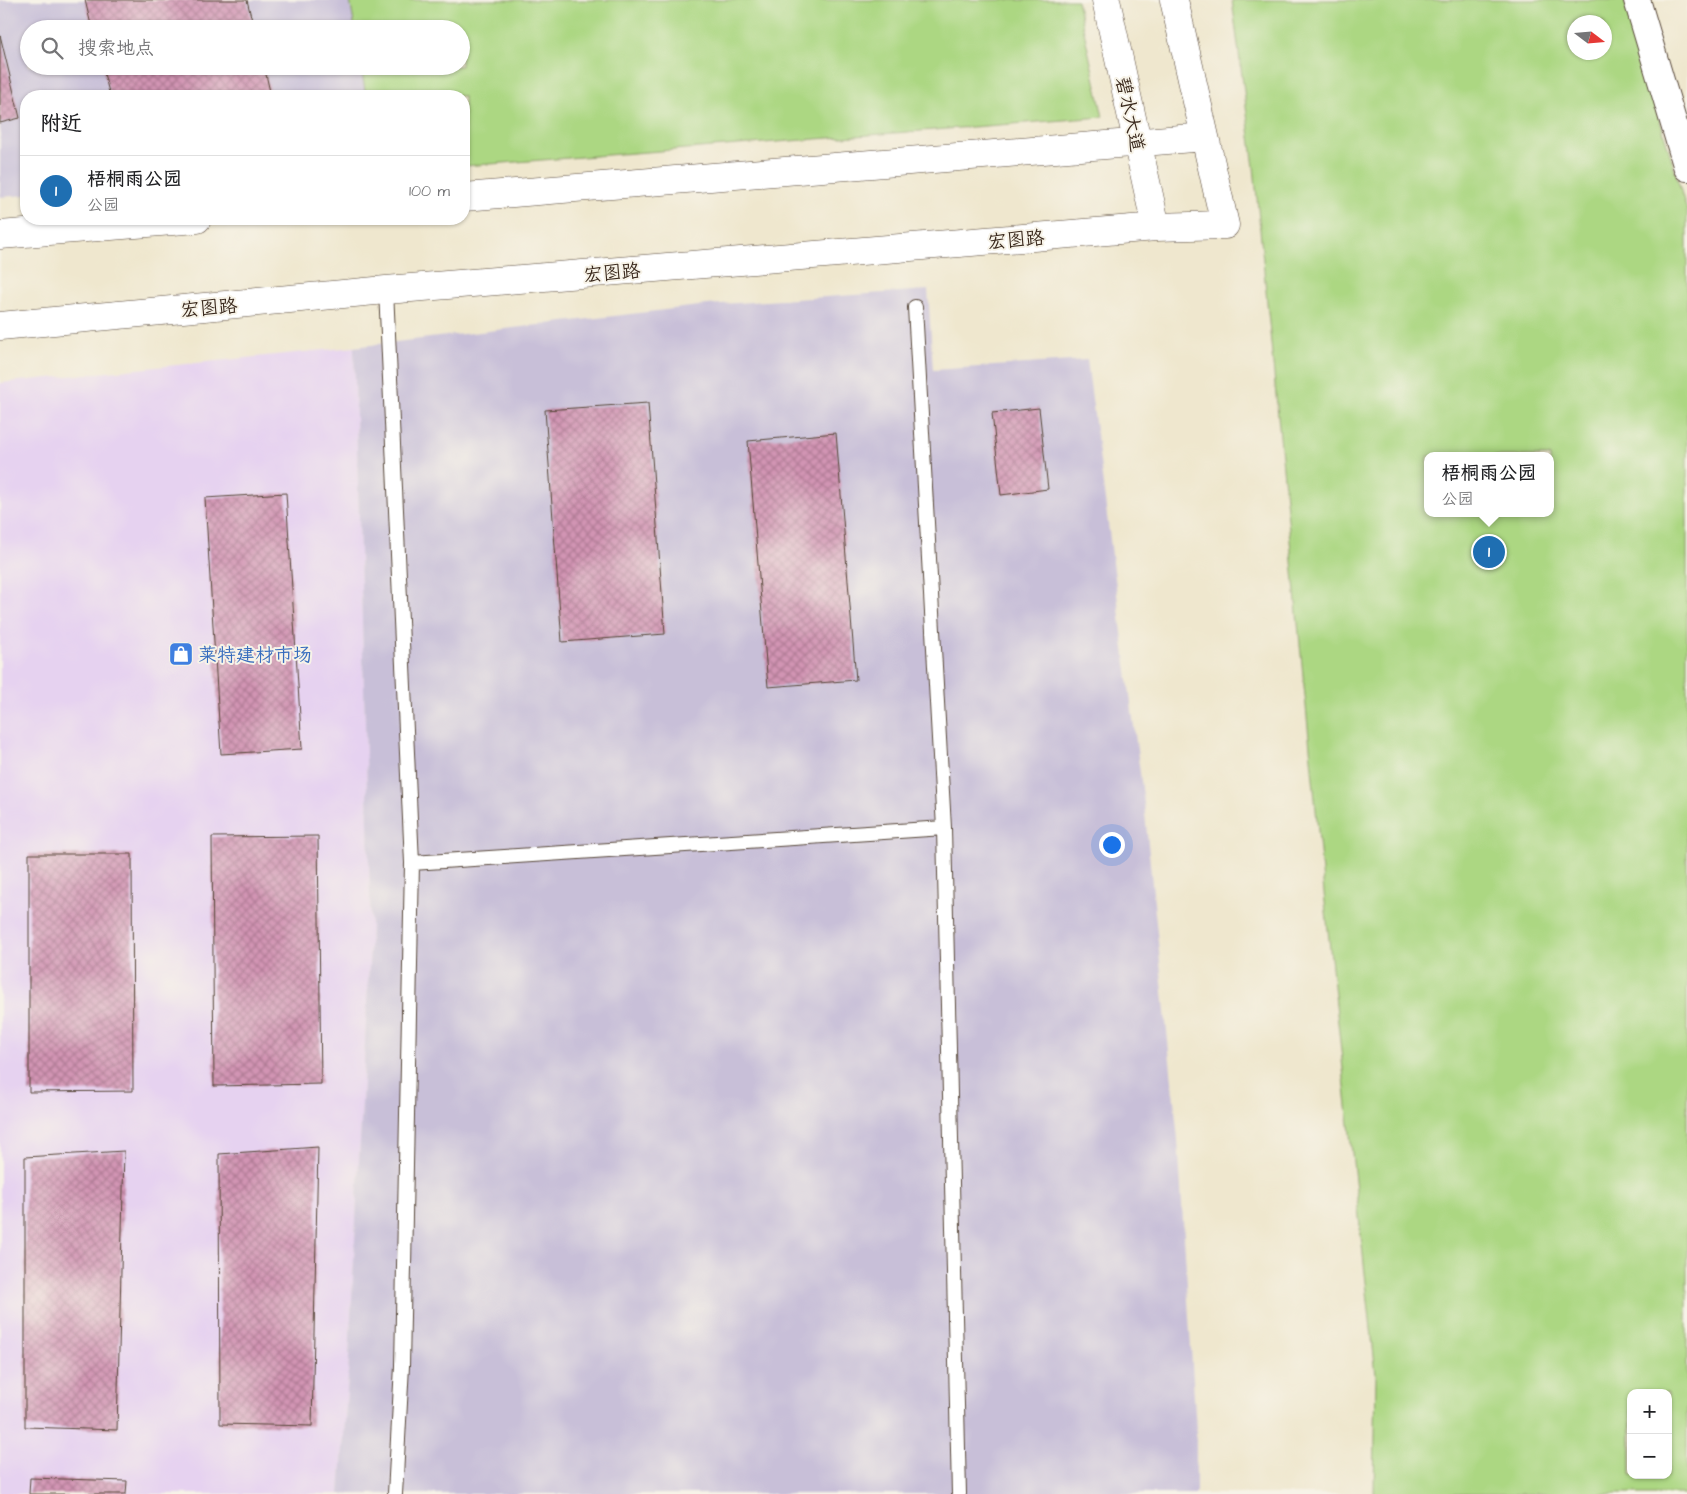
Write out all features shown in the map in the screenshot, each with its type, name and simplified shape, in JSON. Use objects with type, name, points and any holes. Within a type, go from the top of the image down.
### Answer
[{"type":"main road","name":"碧水大道","points":[[1106,0],[1156,227]]},
{"type":"main road","points":[[470,197],[1205,137],[1174,0]]},
{"type":"main road","name":"宏图路","points":[[0,326],[386,290],[1156,227],[1225,225],[1205,137]]},
{"type":"main road","points":[[0,235],[123,225]]},
{"type":"street","points":[[1637,0],[1687,168]]},
{"type":"lane","points":[[386,290],[412,863],[402,1366],[395,1494]]},
{"type":"lane","points":[[916,308],[944,828],[959,1494]]},
{"type":"lane","points":[[412,863],[944,828]]},
{"type":"shaded area","points":[[0,0],[350,0],[353,20],[20,20],[20,75],[362,75],[365,90],[20,90],[20,195],[0,197]]},
{"type":"shaded area","points":[[928,290],[933,370],[1087,360],[1144,804],[1178,1140],[1196,1429],[1196,1494],[340,1494],[348,1377],[371,926],[354,347],[707,305]]},
{"type":"shaded area","name":"莱特建材市场","points":[[354,347],[371,926],[348,1377],[340,1494],[0,1494],[0,383]]},
{"type":"green space","points":[[350,0],[1077,0],[1103,117],[470,166],[470,90],[365,90],[362,75],[470,75],[470,20],[353,20]]},
{"type":"green space","points":[[1232,0],[1624,0],[1687,211],[1687,1494],[1374,1494],[1376,1375],[1324,893],[1254,167]]},
{"type":"building","points":[[85,0],[247,0],[252,20],[90,20]]},
{"type":"building","points":[[0,35],[20,118],[0,123]]},
{"type":"building","points":[[104,75],[266,75],[270,90],[108,90]]},
{"type":"building","points":[[648,403],[665,634],[562,642],[545,410]]},
{"type":"building","points":[[1039,408],[1048,489],[1001,495],[992,413]]},
{"type":"building","points":[[836,433],[856,680],[768,687],[748,441]]},
{"type":"building","points":[[286,493],[302,749],[221,754],[205,498]]},
{"type":"building","points":[[318,836],[321,1084],[214,1086],[212,837]]},
{"type":"building","points":[[29,854],[132,854],[133,1091],[29,1092]]},
{"type":"building","points":[[318,1147],[312,1426],[220,1424],[219,1154]]},
{"type":"building","points":[[124,1151],[117,1430],[25,1427],[25,1157]]},
{"type":"building","points":[[30,1478],[127,1481],[126,1494],[29,1494]]},
{"type":"place","name":"梧桐雨公园","points":[[1489,552]]},
{"type":"place","name":"莱特建材市场","points":[[181,654]]}]
